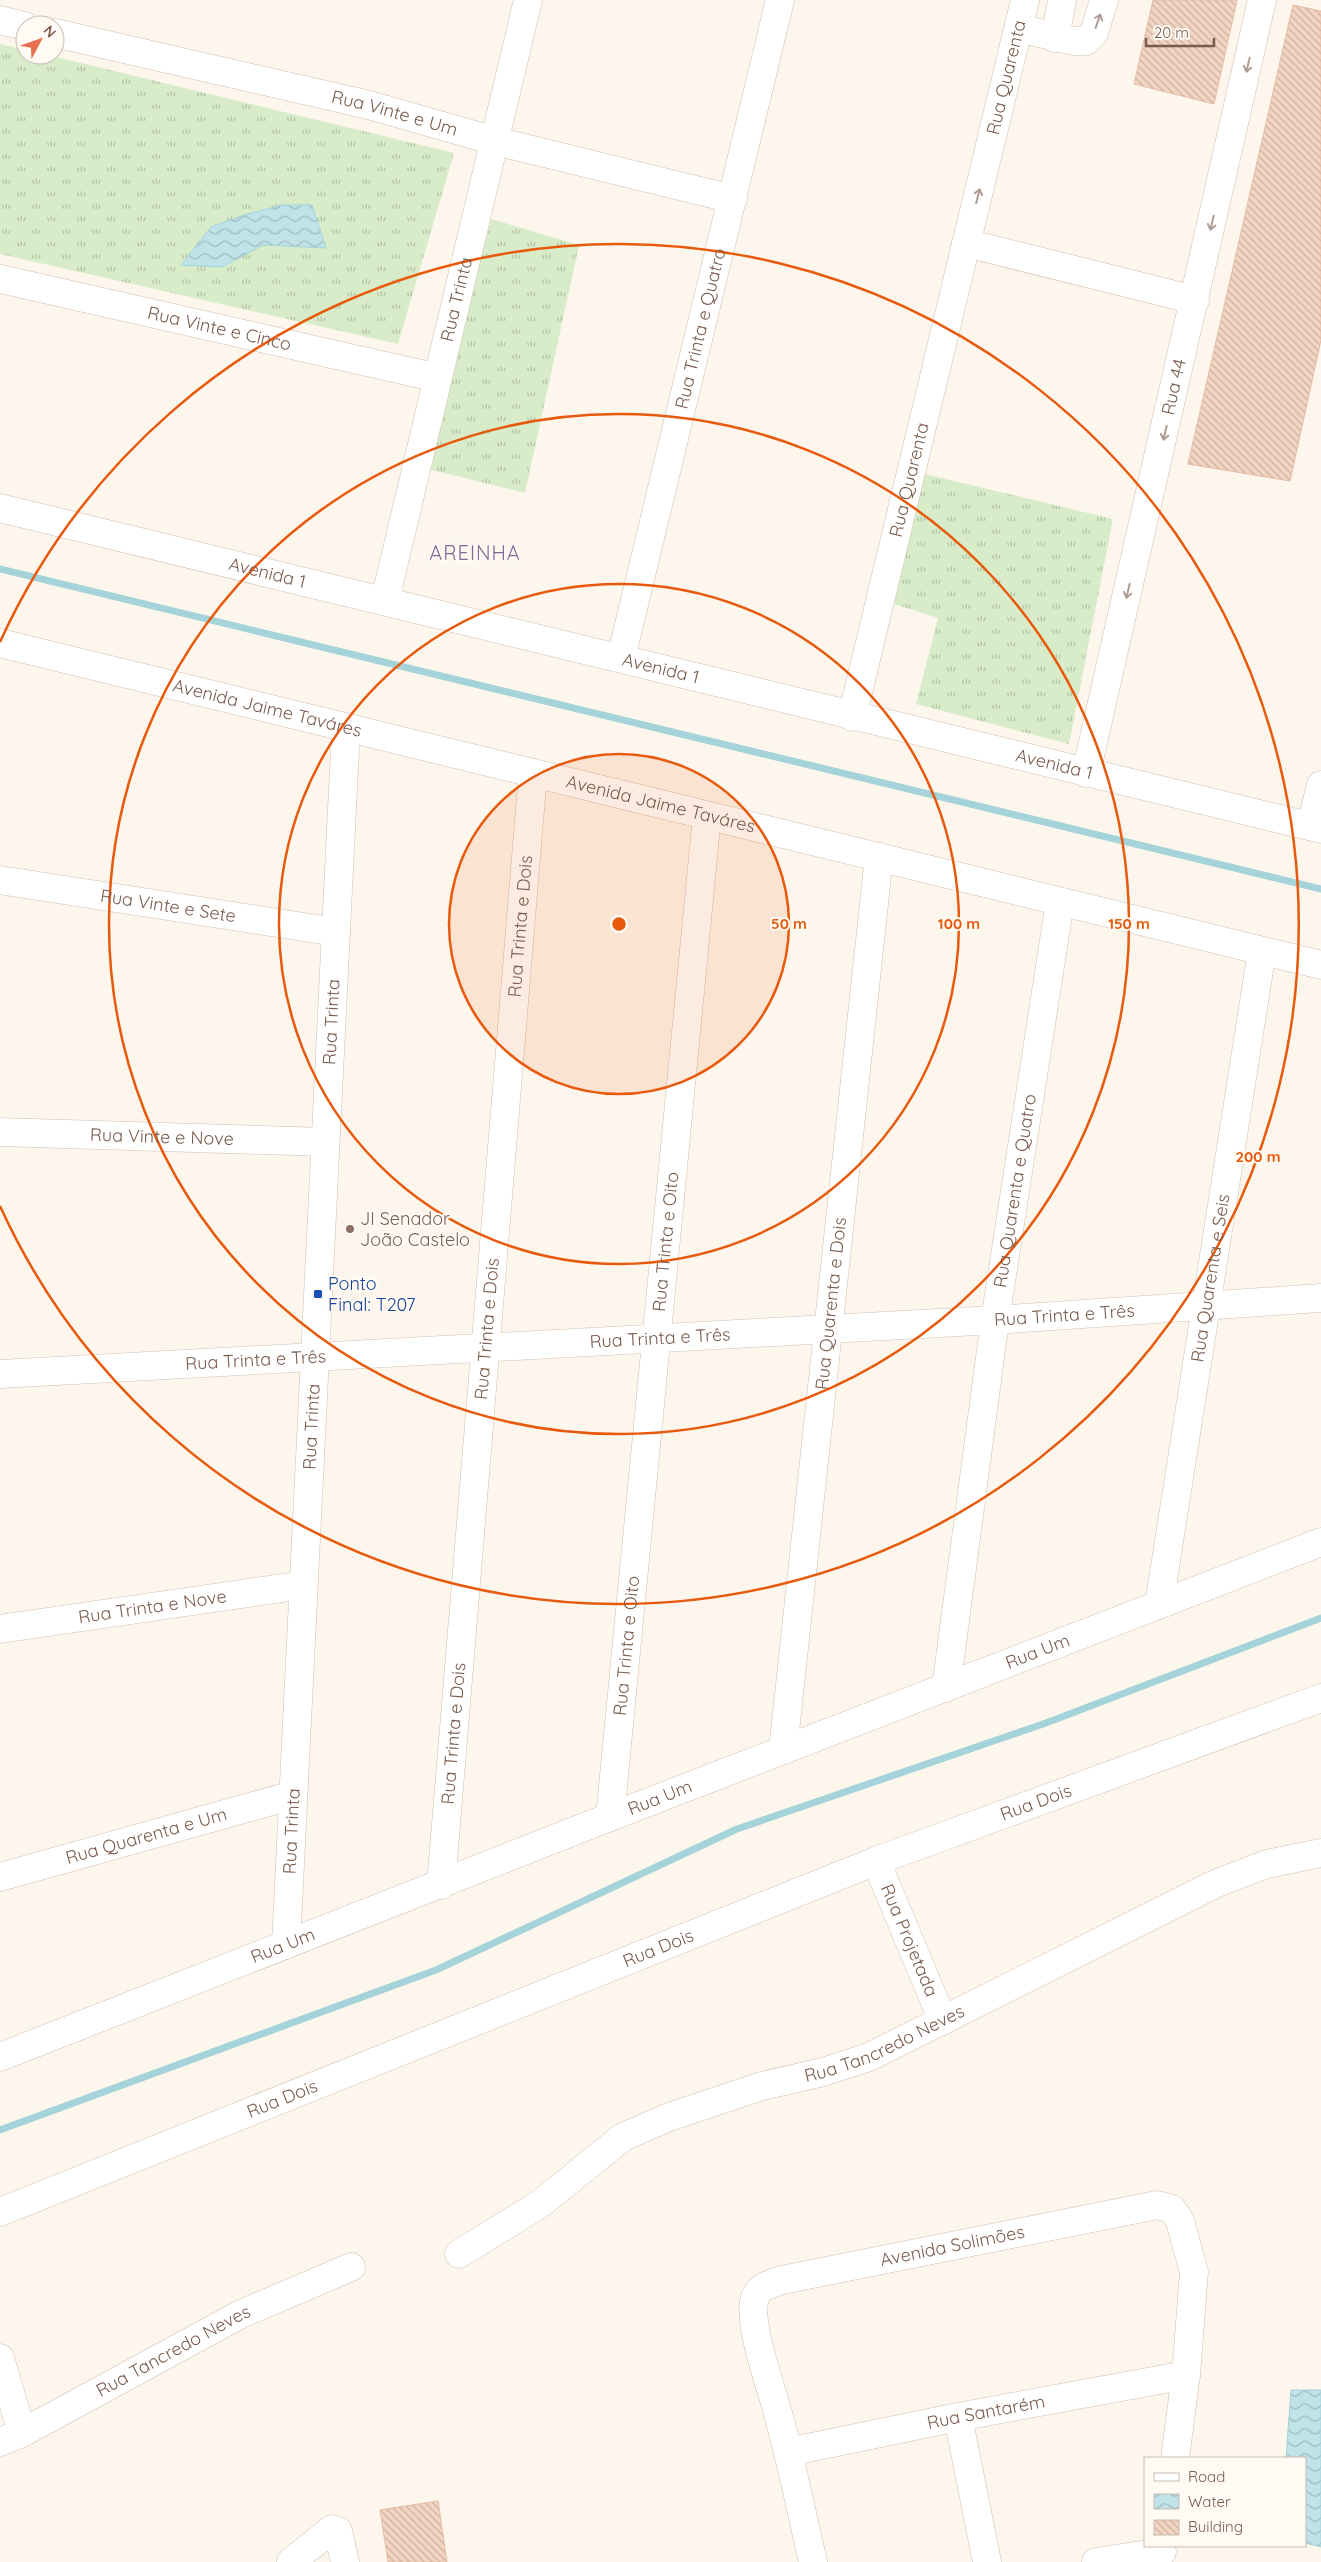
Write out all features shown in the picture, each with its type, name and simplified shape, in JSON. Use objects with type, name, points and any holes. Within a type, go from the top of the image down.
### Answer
[{"type":"street","name":"Rua Trinta","points":[[385,600],[528,0]]},
{"type":"street","name":"Rua Trinta e Quatro","points":[[621,658],[780,0]]},
{"type":"street","name":"Rua Quarenta","points":[[852,716],[1026,0]]},
{"type":"street","points":[[1055,38],[1062,0]]},
{"type":"street","points":[[1019,28],[1055,38],[1086,41],[1094,33],[1104,0]]},
{"type":"street","name":"Rua 44","points":[[1086,773],[1262,0]]},
{"type":"street","points":[[0,20],[15,24]]},
{"type":"street","name":"Rua Vinte e Um","points":[[65,35],[369,105],[495,141],[733,199]]},
{"type":"street","points":[[966,243],[1195,300]]},
{"type":"street","name":"Rua Vinte e Cinco","points":[[0,278],[438,378]]},
{"type":"street","name":"Avenida 1","points":[[0,508],[385,600],[852,716],[1316,828]]},
{"type":"street","name":"Avenida Jaime Taváres","points":[[0,643],[1321,965]]},
{"type":"street","name":"Rua Trinta","points":[[286,1946],[346,728]]},
{"type":"street","name":"Rua Trinta e Dois","points":[[441,1885],[533,773]]},
{"type":"street","points":[[1316,828],[1321,785]]},
{"type":"street","name":"Rua Trinta e Oito","points":[[610,1817],[707,816]]},
{"type":"street","name":"Rua Quarenta e Dois","points":[[783,1750],[879,858]]},
{"type":"street","name":"Rua Vinte e Sete","points":[[0,880],[336,932]]},
{"type":"street","name":"Rua Quarenta e Quatro","points":[[946,1688],[995,1320],[1060,902]]},
{"type":"street","name":"Rua Quarenta e Seis","points":[[1159,1605],[1262,951]]},
{"type":"street","name":"Rua Vinte e Nove","points":[[0,1132],[325,1142]]},
{"type":"street","name":"Rua Trinta e Três","points":[[0,1374],[995,1320],[1321,1298]]},
{"type":"street","name":"Rua Um","points":[[0,2057],[610,1817],[1321,1542]]},
{"type":"street","name":"Rua Trinta e Nove","points":[[0,1629],[303,1585]]},
{"type":"street","name":"Rua Dois","points":[[0,2212],[876,1861],[1321,1698]]},
{"type":"street","name":"Rua Quarenta e Um","points":[[0,1877],[293,1795]]},
{"type":"street","name":"Rua Tancredo Neves","points":[[460,2254],[540,2204],[623,2137],[669,2117],[762,2086],[823,2072],[869,2057],[1218,1883],[1267,1864],[1321,1853]]},
{"type":"street","name":"Rua Projetada","points":[[876,1861],[943,2021]]},
{"type":"street","name":"Avenida Solimões","points":[[813,2562],[788,2452],[756,2329],[753,2303],[761,2288],[782,2280],[1158,2205],[1172,2209],[1180,2221],[1194,2272],[1186,2374],[1175,2457]]},
{"type":"street","name":"Rua Tancredo Neves","points":[[11,2438],[241,2314],[351,2268]]},
{"type":"street","points":[[0,2358],[11,2438]]},
{"type":"street","name":"Rua Santarém","points":[[788,2452],[958,2417],[1186,2374]]},
{"type":"street","points":[[958,2417],[987,2562]]},
{"type":"street","points":[[292,2562],[332,2529],[338,2531],[345,2562]]},
{"type":"street","points":[[1096,2562],[1163,2553]]},
{"type":"green space","points":[[0,44],[15,48],[15,65],[65,65],[65,59],[454,153],[398,344],[0,254]]},
{"type":"green space","points":[[491,219],[579,245],[525,493],[428,469]]},
{"type":"green space","points":[[921,473],[1113,519],[1069,744],[916,704],[938,618],[894,604]]},
{"type":"water","points":[[282,205],[312,205],[326,248],[263,245],[222,267],[181,265],[211,227],[244,215]]},
{"type":"water","points":[[1291,2390],[1321,2390],[1321,2547],[1306,2543],[1306,2457],[1286,2457]]},
{"type":"building","points":[[1153,0],[1237,0],[1214,104],[1134,84]]},
{"type":"building","points":[[1293,5],[1321,11],[1321,340],[1290,481],[1188,464]]},
{"type":"building","points":[[438,2501],[447,2562],[388,2562],[380,2510]]},
{"type":"waterway","points":[[0,569],[1321,889]]},
{"type":"waterway","points":[[0,2130],[436,1970],[737,1829],[1046,1723],[1321,1618]]},
{"type":"place","name":"JI Senador João Castelo","points":[[350,1229]]},
{"type":"place","name":"Ponto Final: T207","points":[[318,1294]]},
{"type":"district","name":"AREINHA","points":[[475,553]]}]
